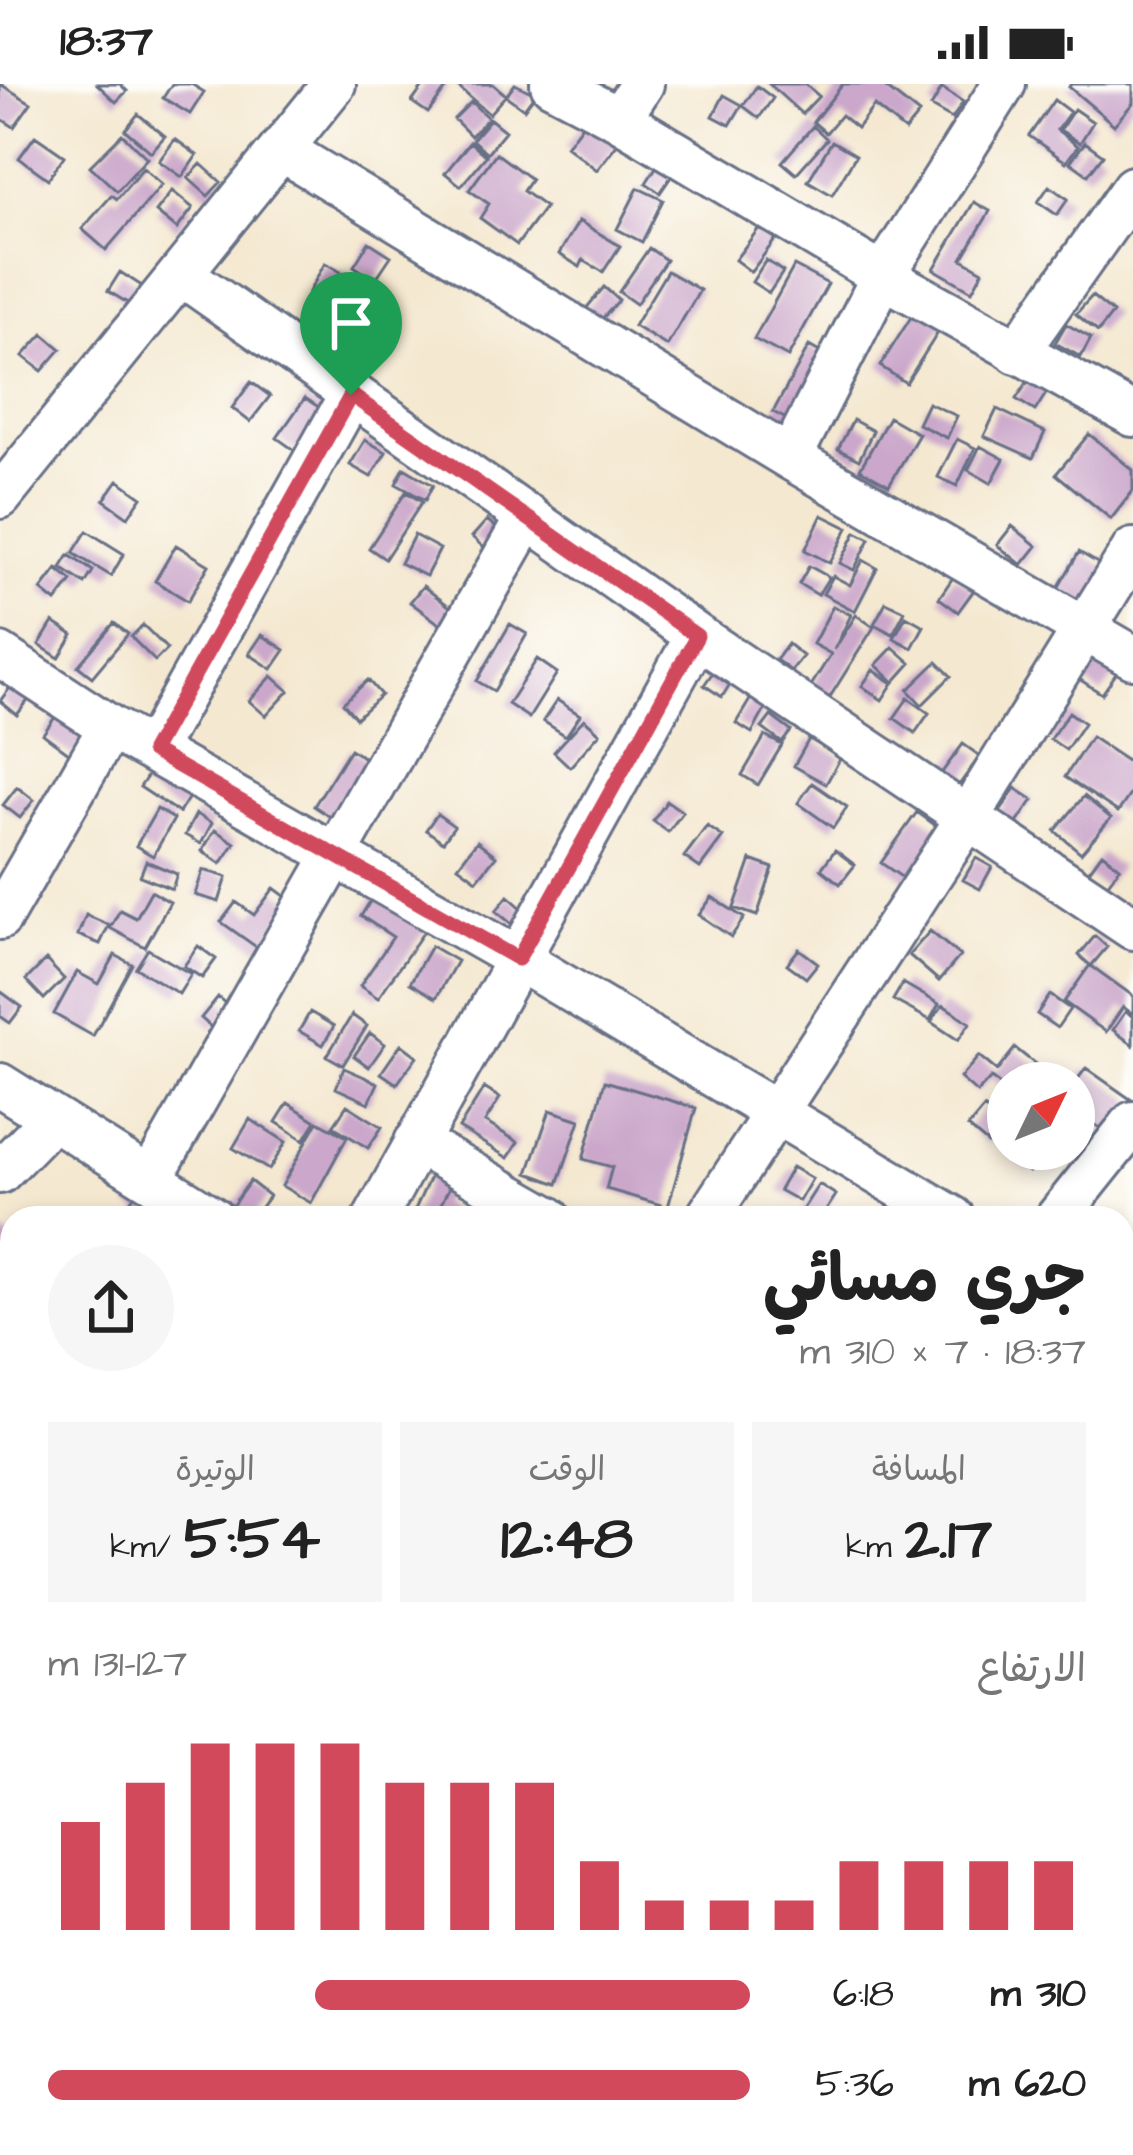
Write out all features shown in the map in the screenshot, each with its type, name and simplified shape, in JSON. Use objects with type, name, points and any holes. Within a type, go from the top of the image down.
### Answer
[{"type":"street","points":[[0,497],[334,84]]},
{"type":"street","points":[[552,84],[630,101],[883,276],[1133,415]]},
{"type":"street","points":[[790,458],[883,276],[1004,84]]},
{"type":"street","points":[[281,149],[790,458],[1133,656]]},
{"type":"street","points":[[1017,352],[1133,188]]},
{"type":"street","points":[[181,274],[697,636],[1133,928]]},
{"type":"street","points":[[152,751],[351,395]]},
{"type":"street","points":[[151,1178],[528,516]]},
{"type":"street","points":[[714,1206],[967,819],[1133,550]]},
{"type":"street","points":[[381,1206],[697,636]]},
{"type":"street","points":[[0,655],[110,727],[518,959],[933,1206]]},
{"type":"street","points":[[0,918],[110,727]]},
{"type":"street","points":[[0,1085],[194,1206]]},
{"type":"street","points":[[0,1172],[52,1118]]},
{"type":"street","points":[[1067,1206],[1133,1124]]},
{"type":"street","points":[[416,1142],[528,1206]]},
{"type":"building","points":[[0,84],[31,103],[14,127],[0,118]]},
{"type":"building","points":[[97,84],[120,84],[127,91],[116,102]]},
{"type":"building","points":[[172,84],[191,84],[204,92],[190,114],[163,98]]},
{"type":"building","points":[[425,84],[448,86],[428,113],[412,102]]},
{"type":"building","points":[[460,84],[493,84],[506,95],[489,114]]},
{"type":"building","points":[[515,84],[535,94],[524,109],[506,96]]},
{"type":"building","points":[[769,84],[805,84],[819,96],[802,114]]},
{"type":"building","points":[[843,84],[881,84],[919,114],[905,131],[874,106],[857,128],[841,115],[826,133],[813,122]]},
{"type":"building","points":[[1071,84],[1133,84],[1133,103],[1114,125]]},
{"type":"building","points":[[757,86],[773,98],[759,118],[743,106]]},
{"type":"building","points":[[942,88],[963,102],[952,119],[931,107]]},
{"type":"building","points":[[724,95],[742,105],[730,125],[713,116]]},
{"type":"building","points":[[1054,100],[1070,112],[1057,130],[1078,146],[1066,162],[1029,136]]},
{"type":"building","points":[[471,102],[488,118],[471,136],[454,119]]},
{"type":"building","points":[[1074,109],[1093,122],[1080,143],[1060,130]]},
{"type":"building","points":[[138,114],[165,136],[151,152],[125,130]]},
{"type":"building","points":[[588,117],[620,140],[597,170],[566,146]]},
{"type":"building","points":[[490,119],[505,131],[487,153],[472,140]]},
{"type":"building","points":[[813,126],[827,139],[796,174],[782,162]]},
{"type":"building","points":[[122,134],[147,158],[117,191],[90,166]]},
{"type":"building","points":[[35,136],[64,156],[48,179],[19,158]]},
{"type":"building","points":[[175,139],[197,155],[182,177],[159,161]]},
{"type":"building","points":[[832,141],[856,155],[832,195],[808,181]]},
{"type":"building","points":[[470,142],[486,156],[461,186],[445,173]]},
{"type":"building","points":[[1085,142],[1103,155],[1088,175],[1070,162]]},
{"type":"building","points":[[496,153],[531,179],[523,191],[545,207],[517,245],[480,218],[489,204],[469,190]]},
{"type":"building","points":[[660,161],[675,171],[660,193],[646,183]]},
{"type":"building","points":[[201,164],[221,182],[208,196],[188,178]]},
{"type":"building","points":[[143,168],[162,185],[106,250],[82,229]]},
{"type":"building","points":[[1049,186],[1068,199],[1057,215],[1038,202]]},
{"type":"building","points":[[638,188],[663,200],[642,242],[617,229]]},
{"type":"building","points":[[172,191],[193,208],[177,229],[156,212]]},
{"type":"building","points":[[974,202],[990,211],[962,259],[983,271],[972,291],[934,269]]},
{"type":"building","points":[[765,220],[781,232],[751,272],[735,260]]},
{"type":"building","points":[[579,221],[620,246],[603,272],[583,260],[580,267],[559,254]]},
{"type":"building","points":[[369,242],[391,256],[375,280],[354,266]]},
{"type":"building","points":[[649,248],[666,260],[636,304],[619,292]]},
{"type":"building","points":[[766,260],[783,272],[769,293],[752,282]]},
{"type":"building","points":[[325,263],[391,300],[374,330],[309,292]]},
{"type":"building","points":[[794,266],[828,284],[788,357],[754,339]]},
{"type":"building","points":[[667,271],[700,290],[667,346],[634,326]]},
{"type":"building","points":[[120,272],[145,288],[134,307],[108,291]]},
{"type":"building","points":[[604,287],[619,300],[593,329],[579,317]]},
{"type":"building","points":[[1092,296],[1113,313],[1098,332],[1076,314]]},
{"type":"building","points":[[920,303],[946,320],[906,383],[880,366]]},
{"type":"building","points":[[1066,324],[1091,338],[1081,357],[1055,343]]},
{"type":"building","points":[[43,334],[61,349],[42,371],[23,356]]},
{"type":"building","points":[[809,346],[830,358],[794,423],[773,412]]},
{"type":"building","points":[[1029,380],[1047,392],[1035,411],[1016,399]]},
{"type":"building","points":[[251,382],[270,396],[250,422],[232,408]]},
{"type":"building","points":[[305,398],[329,414],[301,455],[277,438]]},
{"type":"building","points":[[928,403],[957,416],[947,438],[918,424]]},
{"type":"building","points":[[997,409],[1045,432],[1033,458],[984,436]]},
{"type":"building","points":[[889,417],[919,434],[889,485],[860,469]]},
{"type":"building","points":[[853,420],[873,431],[859,460],[838,449]]},
{"type":"building","points":[[1089,434],[1133,470],[1133,491],[1111,519],[1056,474]]},
{"type":"building","points":[[957,439],[975,448],[957,486],[938,477]]},
{"type":"building","points":[[365,440],[386,452],[371,477],[350,465]]},
{"type":"building","points":[[980,446],[1004,459],[991,483],[968,470]]},
{"type":"building","points":[[404,468],[433,485],[425,500],[396,484]]},
{"type":"building","points":[[118,480],[142,497],[128,517],[104,500]]},
{"type":"building","points":[[406,492],[422,502],[385,559],[369,548]]},
{"type":"building","points":[[822,515],[848,528],[830,563],[805,550]]},
{"type":"building","points":[[487,520],[506,536],[491,554],[472,537]]},
{"type":"building","points":[[1012,526],[1037,546],[1022,565],[997,545]]},
{"type":"building","points":[[87,531],[124,554],[111,576],[73,553]]},
{"type":"building","points":[[856,532],[870,539],[854,570],[840,563]]},
{"type":"building","points":[[414,535],[440,549],[426,576],[400,563]]},
{"type":"building","points":[[176,545],[209,565],[188,601],[155,581]]},
{"type":"building","points":[[1079,552],[1111,571],[1091,607],[1058,588]]},
{"type":"building","points":[[69,555],[93,571],[85,584],[61,568]]},
{"type":"building","points":[[863,560],[877,568],[855,611],[823,594],[833,576],[850,585]]},
{"type":"building","points":[[809,566],[829,577],[818,595],[799,584]]},
{"type":"building","points":[[57,569],[72,581],[56,602],[41,590]]},
{"type":"building","points":[[954,576],[974,590],[958,612],[939,598]]},
{"type":"building","points":[[423,586],[458,613],[446,629],[410,602]]},
{"type":"building","points":[[886,602],[905,611],[893,634],[874,624]]},
{"type":"building","points":[[833,606],[851,615],[834,650],[856,615],[874,627],[828,700],[809,689],[831,654],[813,644]]},
{"type":"building","points":[[906,616],[924,626],[912,648],[894,638]]},
{"type":"building","points":[[53,622],[73,635],[59,658],[39,645]]},
{"type":"building","points":[[114,623],[128,634],[92,677],[78,666]]},
{"type":"building","points":[[510,624],[527,634],[494,691],[477,681]]},
{"type":"building","points":[[143,625],[167,649],[155,661],[131,637]]},
{"type":"building","points":[[262,635],[285,650],[272,669],[249,654]]},
{"type":"building","points":[[788,644],[803,656],[791,671],[776,660]]},
{"type":"building","points":[[893,647],[911,663],[894,682],[876,665]]},
{"type":"building","points":[[1095,647],[1122,665],[1102,694],[1076,677]]},
{"type":"building","points":[[537,659],[557,673],[529,718],[508,704]]},
{"type":"building","points":[[937,662],[951,676],[922,705],[908,690]]},
{"type":"building","points":[[718,665],[735,676],[722,697],[704,685]]},
{"type":"building","points":[[873,670],[893,683],[882,700],[862,686]]},
{"type":"building","points":[[272,676],[289,691],[266,716],[249,701]]},
{"type":"building","points":[[368,680],[381,695],[356,718],[343,703]]},
{"type":"building","points":[[12,685],[29,699],[17,715],[0,701]]},
{"type":"building","points":[[757,688],[772,697],[752,733],[736,723]]},
{"type":"building","points":[[908,698],[929,713],[915,733],[894,718]]},
{"type":"building","points":[[557,700],[580,715],[566,736],[543,721]]},
{"type":"building","points":[[1069,712],[1084,723],[1066,750],[1050,739]]},
{"type":"building","points":[[58,713],[88,734],[73,756],[43,734]]},
{"type":"building","points":[[771,716],[791,731],[782,743],[762,728]]},
{"type":"building","points":[[584,719],[600,733],[570,767],[554,752]]},
{"type":"building","points":[[765,736],[782,745],[758,785],[742,775]]},
{"type":"building","points":[[1091,737],[1133,765],[1133,790],[1118,812],[1065,777]]},
{"type":"building","points":[[809,739],[841,757],[826,784],[794,766]]},
{"type":"building","points":[[963,744],[980,756],[957,788],[940,775]]},
{"type":"building","points":[[350,749],[368,760],[332,818],[314,806]]},
{"type":"building","points":[[154,766],[192,792],[179,813],[140,787]]},
{"type":"building","points":[[812,783],[847,807],[833,828],[798,803]]},
{"type":"building","points":[[17,787],[34,800],[20,818],[3,805]]},
{"type":"building","points":[[1015,788],[1033,800],[1015,826],[998,815]]},
{"type":"building","points":[[1084,796],[1111,818],[1081,853],[1055,831]]},
{"type":"building","points":[[667,801],[683,812],[668,832],[653,821]]},
{"type":"building","points":[[157,809],[174,819],[153,856],[136,846]]},
{"type":"building","points":[[917,812],[946,833],[910,883],[881,863]]},
{"type":"building","points":[[196,814],[212,823],[201,844],[185,835]]},
{"type":"building","points":[[437,814],[454,826],[443,842],[426,830]]},
{"type":"building","points":[[707,826],[723,837],[700,868],[684,857]]},
{"type":"building","points":[[215,830],[235,843],[221,864],[202,851]]},
{"type":"building","points":[[477,841],[496,856],[477,880],[458,866]]},
{"type":"building","points":[[835,850],[855,865],[840,884],[821,869]]},
{"type":"building","points":[[1102,853],[1120,867],[1105,888],[1086,875]]},
{"type":"building","points":[[976,858],[992,867],[980,889],[963,880]]},
{"type":"building","points":[[751,860],[773,868],[757,916],[734,908]]},
{"type":"building","points":[[146,861],[177,874],[172,889],[140,876]]},
{"type":"building","points":[[203,870],[227,877],[219,902],[195,895]]},
{"type":"building","points":[[274,888],[293,902],[259,949],[221,922],[236,902],[254,915]]},
{"type":"building","points":[[151,891],[170,902],[145,947],[110,928],[120,910],[136,918]]},
{"type":"building","points":[[374,895],[425,930],[378,998],[360,986],[393,937],[361,916]]},
{"type":"building","points":[[508,896],[526,912],[514,926],[496,911]]},
{"type":"building","points":[[712,897],[744,918],[731,937],[699,915]]},
{"type":"building","points":[[86,915],[109,925],[100,944],[78,935]]},
{"type":"building","points":[[930,931],[960,956],[939,981],[909,955]]},
{"type":"building","points":[[1095,936],[1107,947],[1091,966],[1079,955]]},
{"type":"building","points":[[198,946],[216,959],[202,978],[184,966]]},
{"type":"building","points":[[431,946],[457,961],[436,998],[410,983]]},
{"type":"building","points":[[148,949],[191,974],[179,994],[136,968]]},
{"type":"building","points":[[799,949],[818,963],[806,978],[787,964]]},
{"type":"building","points":[[115,955],[132,964],[93,1036],[54,1014],[77,972],[99,984]]},
{"type":"building","points":[[46,960],[64,979],[44,999],[26,980]]},
{"type":"building","points":[[1090,965],[1133,996],[1133,1014],[1123,1007],[1106,1032],[1064,1002]]},
{"type":"building","points":[[903,983],[939,1004],[930,1020],[893,1000]]},
{"type":"building","points":[[0,991],[22,1007],[10,1023],[0,1016]]},
{"type":"building","points":[[1050,995],[1070,1009],[1057,1028],[1037,1014]]},
{"type":"building","points":[[218,997],[230,1008],[213,1029],[201,1018]]},
{"type":"building","points":[[943,1005],[970,1023],[958,1040],[931,1022]]},
{"type":"building","points":[[1126,1011],[1133,1017],[1133,1045],[1113,1030]]},
{"type":"building","points":[[310,1012],[334,1026],[323,1045],[299,1031]]},
{"type":"building","points":[[352,1015],[367,1026],[343,1065],[327,1056]]},
{"type":"building","points":[[370,1033],[385,1044],[369,1067],[354,1056]]},
{"type":"building","points":[[401,1044],[417,1056],[397,1084],[381,1073]]},
{"type":"building","points":[[1015,1048],[1033,1062],[1004,1062]]},
{"type":"building","points":[[979,1056],[987,1063],[987,1082],[977,1093],[960,1078]]},
{"type":"building","points":[[344,1068],[378,1083],[369,1103],[336,1088]]},
{"type":"building","points":[[1095,1074],[1133,1101],[1110,1135],[1095,1125]]},
{"type":"building","points":[[605,1081],[696,1108],[668,1206],[606,1189],[612,1167],[583,1159]]},
{"type":"building","points":[[484,1088],[500,1098],[485,1122],[518,1142],[508,1158],[459,1128]]},
{"type":"building","points":[[288,1103],[316,1121],[304,1140],[276,1122]]},
{"type":"building","points":[[347,1105],[382,1127],[368,1148],[333,1126]]},
{"type":"building","points":[[984,1108],[987,1111],[987,1143],[968,1127]]},
{"type":"building","points":[[550,1110],[580,1120],[558,1184],[528,1173]]},
{"type":"building","points":[[250,1119],[286,1142],[269,1170],[233,1148]]},
{"type":"building","points":[[318,1121],[347,1137],[311,1203],[282,1186]]},
{"type":"building","points":[[792,1167],[812,1179],[799,1201],[779,1190]]},
{"type":"building","points":[[432,1173],[452,1182],[441,1204],[445,1206],[417,1206]]},
{"type":"building","points":[[250,1181],[269,1196],[262,1206],[232,1206]]},
{"type":"building","points":[[819,1184],[836,1195],[829,1206],[805,1206]]},
{"type":"building","points":[[138,1191],[155,1206],[130,1206]]},
{"type":"route","points":[[351,395],[697,636],[518,959],[152,751],[351,395]]}]
